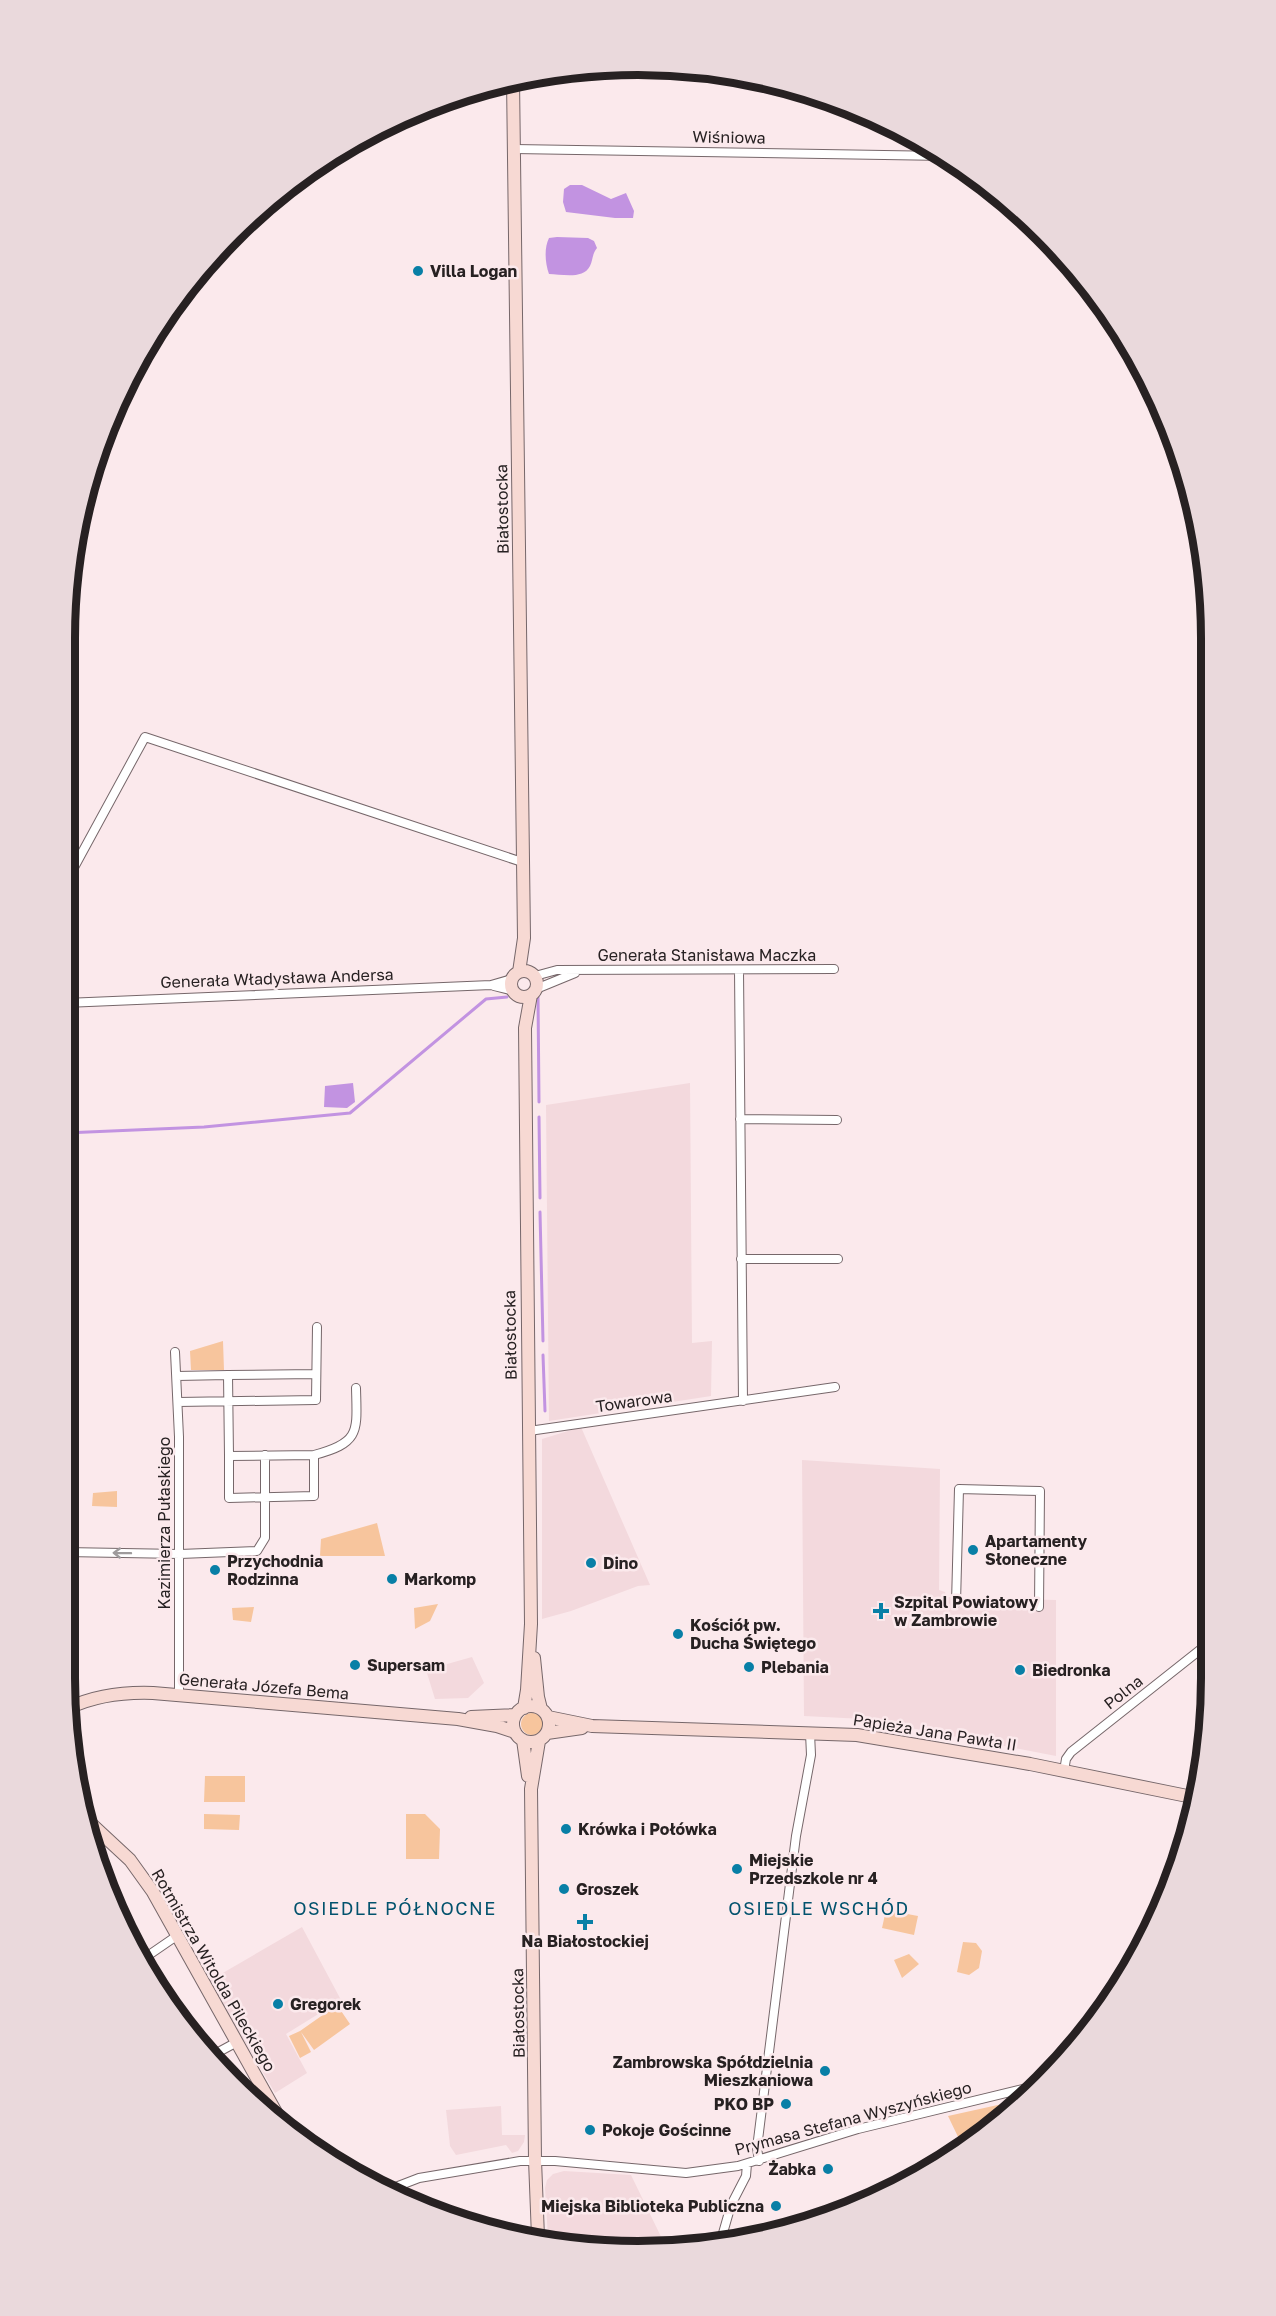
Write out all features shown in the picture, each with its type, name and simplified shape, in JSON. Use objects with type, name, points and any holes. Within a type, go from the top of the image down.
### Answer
[{"type":"main road","name":"Białostocka","points":[[513,89],[522,862],[524,938],[534,983],[525,1028]]},
{"type":"main road","name":"Białostocka","points":[[520,1712],[531,1642],[525,1028],[515,984],[524,938]]},
{"type":"main road","points":[[526,970],[534,983],[522,996],[515,984],[526,970]]},
{"type":"main road","name":"Białostocka","points":[[531,1642],[544,1713]]},
{"type":"main road","name":"Generała Józefa Bema","points":[[76,1705],[104,1695],[130,1692],[179,1695],[458,1719],[497,1726],[519,1736]]},
{"type":"main road","points":[[529,1706],[544,1713],[549,1728],[543,1737],[534,1742],[519,1736],[513,1721],[520,1712],[529,1706]]},
{"type":"main road","name":"Generała Józefa Bema","points":[[458,1719],[520,1712]]},
{"type":"main road","name":"Papieża Jana Pawła II","points":[[544,1713],[592,1726],[880,1737],[1188,1796]]},
{"type":"main road","name":"Papieża Jana Pawła II","points":[[543,1737],[592,1726]]},
{"type":"main road","name":"Białostocka","points":[[519,1736],[531,1789],[538,2232]]},
{"type":"main road","name":"Białostocka","points":[[531,1789],[543,1737]]},
{"type":"main road","name":"Rotmistrza Witolda Pileckiego","points":[[95,1827],[136,1868],[153,1892],[272,2105]]},
{"type":"street","name":"Wiśniowa","points":[[514,150],[929,156]]},
{"type":"street","points":[[75,866],[145,737],[522,862]]},
{"type":"street","name":"Generała Stanisława Maczka","points":[[534,983],[557,970],[834,969]]},
{"type":"street","points":[[739,970],[743,1401]]},
{"type":"street","name":"Generała Władysława Andersa","points":[[75,1003],[515,984]]},
{"type":"street","points":[[740,1119],[837,1120]]},
{"type":"street","points":[[741,1259],[838,1259]]},
{"type":"street","points":[[178,1402],[316,1400],[317,1327]]},
{"type":"street","name":"Kazimierza Pułaskiego","points":[[175,1352],[180,1554],[179,1695]]},
{"type":"street","points":[[177,1376],[316,1374]]},
{"type":"street","points":[[228,1375],[229,1497],[314,1496],[314,1455]]},
{"type":"street","name":"Towarowa","points":[[529,1431],[835,1387]]},
{"type":"street","points":[[229,1456],[314,1455],[336,1450],[353,1438],[357,1422],[356,1388]]},
{"type":"street","points":[[75,1552],[180,1554],[257,1551],[265,1538],[265,1455]]},
{"type":"street","points":[[956,1603],[959,1489],[1040,1491],[1039,1607]]},
{"type":"street","name":"Polna","points":[[1064,1771],[1066,1760],[1071,1752],[1201,1649]]},
{"type":"street","points":[[759,2161],[759,2138],[796,1836],[811,1755],[810,1733]]},
{"type":"street","points":[[98,1837],[102,1833]]},
{"type":"street","points":[[148,1956],[178,1935]]},
{"type":"street","points":[[218,2052],[237,2042]]},
{"type":"street","name":"Prymasa Stefana Wyszyńskiego","points":[[397,2186],[419,2178],[535,2160],[686,2173],[747,2164],[858,2129],[1022,2089]]},
{"type":"street","points":[[723,2234],[731,2205],[746,2176],[747,2164]]},
{"type":"shaded area","points":[[570,185],[582,185],[611,199],[626,193],[634,211],[633,218],[566,212],[563,202],[564,189]]},
{"type":"shaded area","points":[[549,238],[588,238],[594,241],[597,248],[587,270],[577,275],[549,274],[546,246]]},
{"type":"shaded area","points":[[353,1083],[355,1102],[347,1108],[324,1107],[325,1086]]},
{"type":"shaded area","points":[[690,1083],[692,1343],[712,1341],[711,1396],[549,1421],[546,1105]]},
{"type":"shaded area","points":[[223,1341],[224,1370],[191,1370],[190,1351]]},
{"type":"shaded area","points":[[581,1427],[650,1585],[638,1586],[571,1611],[542,1619],[542,1439]]},
{"type":"shaded area","points":[[802,1460],[940,1469],[939,1590],[945,1592],[946,1597],[1056,1600],[1056,1756],[864,1719],[804,1716]]},
{"type":"shaded area","points":[[117,1491],[117,1507],[92,1506],[93,1493]]},
{"type":"shaded area","points":[[377,1523],[385,1556],[320,1556],[321,1539]]},
{"type":"shaded area","points":[[438,1604],[430,1621],[415,1629],[414,1608]]},
{"type":"shaded area","points":[[254,1607],[251,1622],[233,1620],[232,1608]]},
{"type":"shaded area","points":[[472,1657],[484,1683],[468,1698],[435,1699],[426,1670]]},
{"type":"shaded area","points":[[532,1713],[542,1720],[543,1724],[536,1734],[532,1735],[522,1728],[521,1724],[528,1714]]},
{"type":"shaded area","points":[[205,1776],[245,1776],[245,1802],[204,1802]]},
{"type":"shaded area","points":[[204,1814],[240,1815],[239,1830],[204,1829]]},
{"type":"shaded area","points":[[406,1814],[425,1814],[440,1829],[439,1859],[406,1859]]},
{"type":"shaded area","points":[[886,1910],[918,1916],[914,1935],[882,1928]]},
{"type":"shaded area","points":[[302,1927],[341,2000],[286,2034],[307,2073],[275,2093],[209,1981]]},
{"type":"shaded area","points":[[963,1942],[976,1943],[982,1951],[979,1968],[969,1975],[957,1972]]},
{"type":"shaded area","points":[[909,1954],[919,1964],[902,1978],[894,1960]]},
{"type":"shaded area","points":[[337,2005],[350,2024],[314,2050],[301,2032],[311,2052],[300,2058],[289,2036]]},
{"type":"shaded area","points":[[1007,2103],[960,2140],[948,2116]]},
{"type":"shaded area","points":[[501,2106],[502,2135],[525,2135],[524,2142],[518,2151],[512,2153],[506,2145],[456,2155],[450,2146],[446,2110]]},
{"type":"shaded area","points":[[564,2171],[631,2175],[663,2240],[601,2240],[548,2233],[545,2188],[547,2180],[553,2174]]},
{"type":"waterway","points":[[538,996],[539,1102]]},
{"type":"waterway","points":[[75,1133],[204,1127],[350,1113],[486,999],[507,997]]},
{"type":"waterway","points":[[539,1117],[540,1198]]},
{"type":"waterway","points":[[540,1212],[543,1341]]},
{"type":"waterway","points":[[543,1355],[545,1411]]},
{"type":"place","name":"Villa Logan","points":[[418,271]]},
{"type":"place","name":"Apartamenty Słoneczne","points":[[973,1550]]},
{"type":"place","name":"Dino","points":[[591,1563]]},
{"type":"place","name":"Przychodnia Rodzinna","points":[[215,1570]]},
{"type":"place","name":"Markomp","points":[[392,1579]]},
{"type":"place","name":"Szpital Powiatowy w Zambrowie","points":[[881,1611]]},
{"type":"place","name":"Kościół pw. Ducha Świętego","points":[[678,1634]]},
{"type":"place","name":"Supersam","points":[[355,1665]]},
{"type":"place","name":"Plebania","points":[[749,1667]]},
{"type":"place","name":"Biedronka","points":[[1020,1670]]},
{"type":"place","name":"Krówka i Połówka","points":[[566,1829]]},
{"type":"place","name":"Miejskie Przedszkole nr 4","points":[[737,1869]]},
{"type":"place","name":"Groszek","points":[[564,1889]]},
{"type":"place","name":"Na Białostockiej","points":[[585,1922]]},
{"type":"place","name":"Gregorek","points":[[278,2004]]},
{"type":"place","name":"Zambrowska Spółdzielnia Mieszkaniowa","points":[[825,2071]]},
{"type":"place","name":"PKO BP","points":[[786,2104]]},
{"type":"place","name":"Pokoje Gościnne","points":[[590,2130]]},
{"type":"place","name":"Żabka","points":[[828,2169]]},
{"type":"place","name":"Miejska Biblioteka Publiczna","points":[[776,2206]]},
{"type":"district","name":"OSIEDLE PÓŁNOCNE","points":[[395,1908]]},
{"type":"district","name":"OSIEDLE WSCHÓD","points":[[819,1908]]}]
